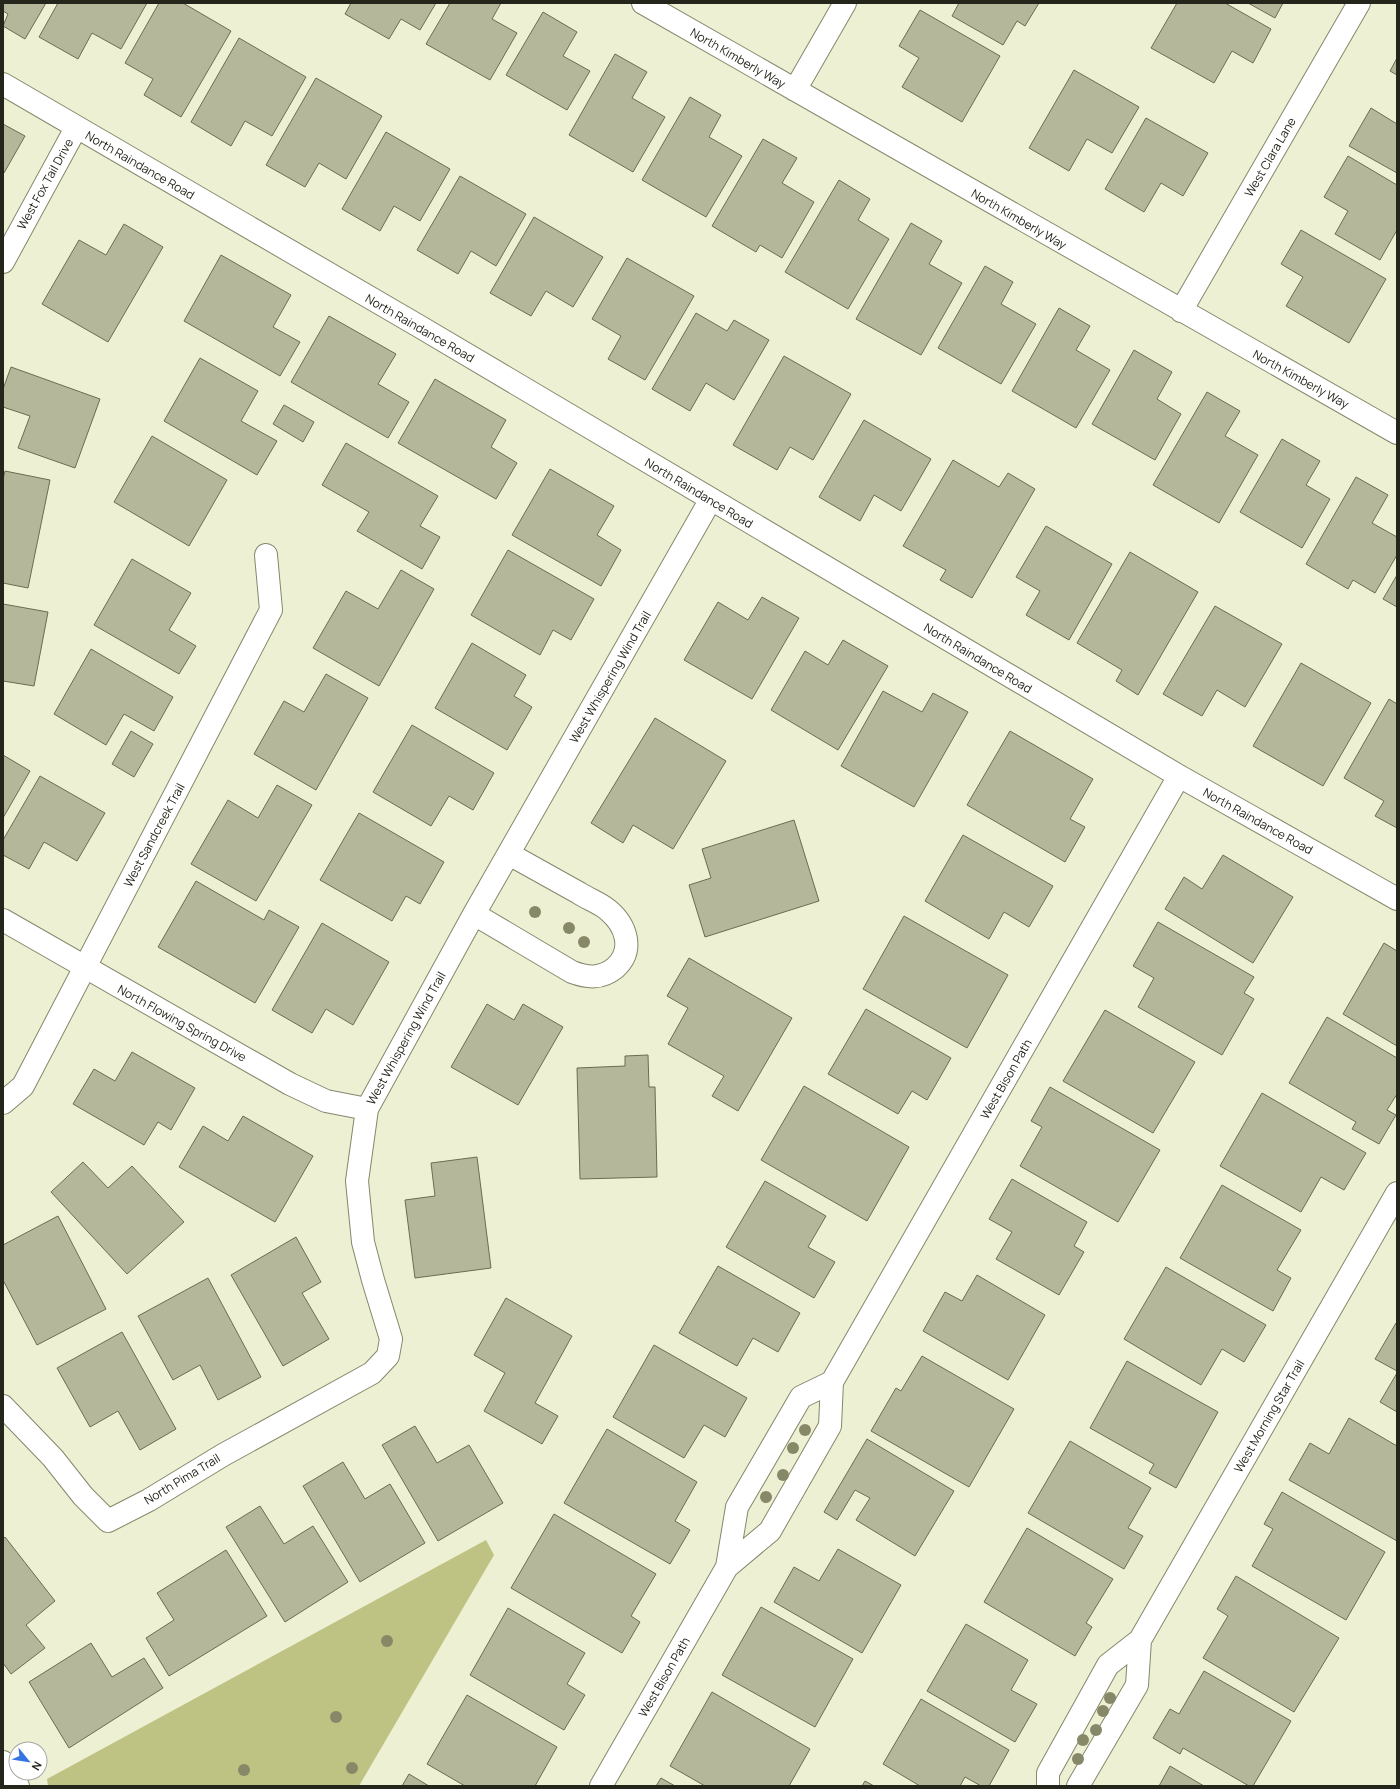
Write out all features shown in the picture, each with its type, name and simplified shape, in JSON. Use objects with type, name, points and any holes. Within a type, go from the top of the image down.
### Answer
[{"type":"street","name":"North Kimberly Way","points":[[643,3],[1397,433]]},
{"type":"street","points":[[795,90],[845,3]]},
{"type":"street","name":"West Clara Lane","points":[[1181,311],[1359,3]]},
{"type":"street","name":"North Raindance Road","points":[[3,84],[711,499],[1179,776],[1397,899]]},
{"type":"street","name":"West Fox Tail Drive","points":[[3,262],[76,128]]},
{"type":"street","name":"West Whispering Wind Trail","points":[[388,1356],[391,1339],[373,1280],[364,1242],[357,1181],[367,1110],[474,914],[711,499]]},
{"type":"street","name":"West Sandcreek Trail","points":[[3,1103],[23,1086],[271,610],[266,555]]},
{"type":"street","name":"West Bison Path","points":[[601,1786],[727,1567],[770,1531],[830,1426],[832,1382],[1179,776]]},
{"type":"street","points":[[474,914],[572,972],[585,977],[598,976],[610,972],[620,963],[627,944],[625,930],[608,910],[509,854]]},
{"type":"street","name":"North Flowing Spring Drive","points":[[3,920],[290,1084],[326,1101],[367,1110]]},
{"type":"street","name":"West Morning Star Trail","points":[[1048,1786],[1048,1774],[1108,1665],[1140,1640],[1397,1193]]},
{"type":"street","name":"North Pima Trail","points":[[3,1406],[53,1458],[83,1496],[108,1521],[148,1500],[223,1455],[372,1373],[388,1356]]},
{"type":"street","name":"West Bison Path","points":[[727,1567],[737,1507],[801,1397],[832,1382]]},
{"type":"street","name":"West Morning Star Trail","points":[[1078,1786],[1137,1685],[1140,1640]]},
{"type":"street","points":[[3,1762],[18,1786]]},
{"type":"green space","points":[[486,1540],[494,1555],[359,1786],[48,1786],[48,1778]]},
{"type":"building","points":[[3,3],[46,3],[25,39],[3,26],[8,14],[3,11]]},
{"type":"building","points":[[58,3],[147,3],[121,49],[92,33],[78,59],[39,37]]},
{"type":"building","points":[[159,3],[183,3],[231,31],[181,117],[144,95],[153,79],[125,63]]},
{"type":"building","points":[[351,3],[436,3],[420,30],[401,19],[389,39],[345,14]]},
{"type":"building","points":[[450,3],[501,3],[492,19],[517,33],[490,80],[426,44]]},
{"type":"building","points":[[959,3],[1039,3],[1025,26],[1017,21],[1003,45],[952,16]]},
{"type":"building","points":[[1177,3],[1225,3],[1271,29],[1253,63],[1232,51],[1214,83],[1151,48]]},
{"type":"building","points":[[1248,3],[1283,3],[1275,18]]},
{"type":"building","points":[[920,10],[1000,56],[962,122],[902,87],[919,58],[899,46]]},
{"type":"building","points":[[543,12],[577,32],[563,56],[590,71],[567,110],[506,75]]},
{"type":"building","points":[[239,38],[306,77],[272,136],[245,121],[231,146],[191,122]]},
{"type":"building","points":[[615,54],[647,72],[632,98],[665,117],[633,172],[569,135]]},
{"type":"building","points":[[1397,58],[1397,75],[1390,71]]},
{"type":"building","points":[[1074,70],[1139,107],[1112,153],[1087,139],[1069,171],[1029,148]]},
{"type":"building","points":[[316,78],[382,116],[346,179],[319,163],[305,187],[266,165]]},
{"type":"building","points":[[690,97],[721,115],[709,137],[742,156],[706,217],[642,180]]},
{"type":"building","points":[[1371,108],[1397,124],[1397,173],[1349,146]]},
{"type":"building","points":[[1146,118],[1208,153],[1183,196],[1161,183],[1144,212],[1105,189]]},
{"type":"building","points":[[3,124],[25,136],[4,173],[3,172]]},
{"type":"building","points":[[386,132],[450,169],[420,221],[394,206],[380,231],[342,209]]},
{"type":"building","points":[[763,139],[797,158],[782,183],[814,202],[782,258],[760,245],[756,252],[712,226]]},
{"type":"building","points":[[1348,156],[1397,185],[1397,230],[1380,260],[1335,234],[1348,211],[1324,197]]},
{"type":"building","points":[[460,176],[526,214],[496,266],[471,251],[458,274],[417,250]]},
{"type":"building","points":[[839,180],[870,199],[858,220],[889,239],[848,309],[785,272]]},
{"type":"building","points":[[534,217],[603,257],[573,307],[546,291],[531,316],[490,293]]},
{"type":"building","points":[[911,223],[942,241],[929,264],[962,283],[921,355],[856,319]]},
{"type":"building","points":[[124,224],[163,247],[108,342],[42,304],[79,240],[106,255]]},
{"type":"building","points":[[1301,230],[1386,279],[1349,343],[1286,306],[1303,277],[1281,264]]},
{"type":"building","points":[[221,255],[291,295],[273,327],[300,342],[280,376],[184,321]]},
{"type":"building","points":[[627,258],[694,296],[645,380],[608,359],[621,336],[592,319]]},
{"type":"building","points":[[985,266],[1013,282],[1001,304],[1036,324],[1001,384],[938,348]]},
{"type":"building","points":[[1059,308],[1090,326],[1076,350],[1110,370],[1076,428],[1012,391]]},
{"type":"building","points":[[696,313],[727,331],[734,320],[769,340],[734,400],[706,383],[690,411],[652,389]]},
{"type":"building","points":[[329,316],[396,354],[378,384],[409,402],[388,438],[291,382]]},
{"type":"building","points":[[1134,350],[1172,372],[1157,399],[1181,414],[1155,460],[1092,424]]},
{"type":"building","points":[[784,356],[851,394],[813,460],[790,447],[777,470],[733,445]]},
{"type":"building","points":[[200,358],[258,391],[241,421],[277,441],[257,475],[164,421]]},
{"type":"building","points":[[11,367],[100,399],[75,468],[18,448],[30,416],[3,407],[3,389]]},
{"type":"building","points":[[435,379],[506,420],[491,447],[517,463],[496,499],[398,443]]},
{"type":"building","points":[[1207,392],[1240,411],[1225,436],[1258,455],[1219,523],[1153,485]]},
{"type":"building","points":[[284,405],[314,422],[303,442],[273,424]]},
{"type":"building","points":[[864,420],[931,459],[901,511],[874,495],[860,521],[819,497]]},
{"type":"building","points":[[152,436],[227,480],[189,546],[114,502]]},
{"type":"building","points":[[1282,439],[1320,461],[1306,485],[1330,499],[1302,548],[1240,512]]},
{"type":"building","points":[[346,443],[438,496],[420,526],[440,537],[422,569],[357,531],[369,512],[322,485]]},
{"type":"building","points":[[953,460],[999,487],[1008,473],[1035,489],[972,598],[940,580],[946,570],[903,546]]},
{"type":"building","points":[[550,469],[614,506],[597,535],[621,550],[601,586],[512,535]]},
{"type":"building","points":[[5,471],[50,480],[28,588],[3,583],[3,479]]},
{"type":"building","points":[[1356,477],[1388,495],[1372,523],[1397,537],[1397,555],[1375,593],[1353,580],[1348,589],[1306,564]]},
{"type":"building","points":[[1046,526],[1112,564],[1069,640],[1026,615],[1040,591],[1016,577]]},
{"type":"building","points":[[508,550],[594,599],[571,640],[553,630],[540,655],[471,615]]},
{"type":"building","points":[[1130,552],[1198,592],[1138,695],[1116,681],[1122,670],[1077,643]]},
{"type":"building","points":[[132,559],[191,593],[169,630],[196,646],[179,674],[94,625]]},
{"type":"building","points":[[401,570],[434,589],[379,686],[313,648],[346,591],[378,609]]},
{"type":"building","points":[[1397,575],[1397,607],[1383,599]]},
{"type":"building","points":[[762,597],[799,618],[752,699],[684,660],[718,602],[748,620]]},
{"type":"building","points":[[3,604],[48,612],[34,686],[3,681]]},
{"type":"building","points":[[1215,606],[1282,644],[1245,707],[1217,690],[1202,716],[1163,694]]},
{"type":"building","points":[[843,640],[888,666],[838,750],[771,710],[805,651],[828,665]]},
{"type":"building","points":[[472,643],[526,675],[514,696],[532,707],[507,750],[435,708]]},
{"type":"building","points":[[91,649],[173,697],[154,731],[124,714],[106,745],[54,714]]},
{"type":"building","points":[[1301,663],[1371,703],[1323,786],[1253,746]]},
{"type":"building","points":[[326,674],[368,698],[316,790],[254,754],[284,701],[304,712]]},
{"type":"building","points":[[883,691],[922,712],[933,693],[968,712],[914,807],[841,766]]},
{"type":"building","points":[[1389,699],[1397,704],[1397,828],[1375,816],[1384,801],[1344,778]]},
{"type":"building","points":[[655,718],[726,761],[673,849],[633,825],[623,843],[591,823]]},
{"type":"building","points":[[412,725],[494,773],[473,810],[449,796],[431,826],[373,792]]},
{"type":"building","points":[[131,731],[153,744],[134,777],[112,764]]},
{"type":"building","points":[[1010,731],[1093,779],[1070,819],[1085,827],[1065,862],[967,805]]},
{"type":"building","points":[[3,755],[30,771],[3,818]]},
{"type":"building","points":[[40,776],[105,813],[77,861],[44,842],[29,869],[3,855],[3,840]]},
{"type":"building","points":[[277,785],[312,805],[256,901],[191,864],[228,800],[258,818]]},
{"type":"building","points":[[359,813],[444,862],[420,904],[406,896],[392,921],[320,880]]},
{"type":"building","points":[[794,820],[819,901],[705,937],[689,885],[711,878],[702,849]]},
{"type":"building","points":[[963,835],[1053,886],[1029,927],[1004,912],[989,939],[925,901]]},
{"type":"building","points":[[1223,855],[1293,897],[1253,963],[1165,909],[1184,877],[1202,889]]},
{"type":"building","points":[[196,881],[264,920],[269,910],[299,927],[255,1003],[158,947]]},
{"type":"building","points":[[904,916],[1008,975],[967,1048],[863,989]]},
{"type":"building","points":[[1158,922],[1254,977],[1244,993],[1254,999],[1222,1055],[1138,1007],[1154,978],[1133,966]]},
{"type":"building","points":[[322,923],[389,962],[353,1025],[326,1009],[312,1033],[272,1010]]},
{"type":"building","points":[[1384,943],[1397,951],[1397,1046],[1343,1014]]},
{"type":"building","points":[[689,958],[792,1018],[738,1111],[712,1096],[724,1076],[668,1044],[688,1008],[667,996]]},
{"type":"building","points":[[487,1004],[514,1020],[523,1004],[563,1027],[518,1105],[451,1067]]},
{"type":"building","points":[[866,1009],[951,1058],[927,1100],[912,1091],[898,1114],[828,1074]]},
{"type":"building","points":[[1105,1010],[1195,1062],[1153,1133],[1063,1081]]},
{"type":"building","points":[[1327,1017],[1397,1058],[1397,1094],[1387,1110],[1396,1115],[1379,1144],[1352,1129],[1356,1122],[1289,1083]]},
{"type":"building","points":[[132,1052],[195,1088],[171,1130],[158,1122],[144,1145],[73,1104],[94,1069],[115,1081]]},
{"type":"building","points":[[648,1055],[649,1087],[655,1087],[657,1177],[580,1179],[577,1068],[625,1066],[625,1056]]},
{"type":"building","points":[[804,1086],[909,1147],[867,1221],[761,1160]]},
{"type":"building","points":[[1050,1087],[1160,1150],[1118,1222],[1020,1166],[1042,1127],[1031,1121]]},
{"type":"building","points":[[1262,1093],[1366,1153],[1344,1190],[1321,1177],[1301,1212],[1220,1166]]},
{"type":"building","points":[[243,1116],[313,1156],[275,1222],[179,1167],[203,1126],[228,1141]]},
{"type":"building","points":[[477,1157],[491,1268],[415,1278],[405,1200],[435,1196],[431,1163]]},
{"type":"building","points":[[83,1162],[108,1188],[132,1166],[184,1222],[127,1274],[51,1192]]},
{"type":"building","points":[[1012,1179],[1087,1222],[1074,1246],[1084,1252],[1059,1295],[996,1259],[1012,1232],[989,1219]]},
{"type":"building","points":[[765,1181],[826,1216],[808,1247],[835,1262],[814,1298],[726,1247]]},
{"type":"building","points":[[1222,1185],[1301,1230],[1277,1270],[1291,1278],[1273,1311],[1180,1258]]},
{"type":"building","points":[[58,1216],[106,1309],[37,1345],[3,1280],[3,1245]]},
{"type":"building","points":[[296,1237],[321,1282],[302,1293],[329,1339],[283,1366],[231,1275]]},
{"type":"building","points":[[718,1266],[800,1313],[778,1352],[753,1338],[737,1366],[679,1333]]},
{"type":"building","points":[[1166,1267],[1266,1325],[1244,1362],[1222,1349],[1201,1385],[1124,1339]]},
{"type":"building","points":[[977,1275],[1045,1315],[1008,1380],[923,1331],[945,1292],[962,1301]]},
{"type":"building","points":[[208,1278],[261,1377],[218,1400],[200,1365],[173,1380],[138,1316]]},
{"type":"building","points":[[506,1298],[572,1336],[535,1403],[558,1416],[542,1444],[484,1411],[505,1373],[474,1355]]},
{"type":"building","points":[[1397,1323],[1397,1371],[1375,1359]]},
{"type":"building","points":[[122,1332],[176,1429],[140,1450],[118,1411],[90,1427],[57,1368]]},
{"type":"building","points":[[654,1345],[747,1398],[725,1437],[704,1425],[684,1458],[613,1417]]},
{"type":"building","points":[[922,1356],[1014,1409],[969,1487],[871,1431],[896,1388],[901,1391]]},
{"type":"building","points":[[1127,1361],[1218,1412],[1176,1488],[1149,1473],[1154,1464],[1090,1428]]},
{"type":"building","points":[[1397,1373],[1397,1412],[1380,1402]]},
{"type":"building","points":[[1349,1418],[1397,1446],[1397,1541],[1289,1480],[1310,1443],[1329,1454]]},
{"type":"building","points":[[415,1426],[437,1463],[469,1445],[503,1503],[438,1541],[382,1445]]},
{"type":"building","points":[[607,1429],[697,1482],[675,1521],[690,1530],[670,1564],[564,1503]]},
{"type":"building","points":[[867,1439],[954,1491],[915,1556],[856,1520],[870,1498],[855,1490],[837,1520],[824,1512]]},
{"type":"building","points":[[1070,1441],[1151,1488],[1128,1528],[1143,1536],[1124,1569],[1028,1513]]},
{"type":"building","points":[[343,1462],[365,1499],[390,1484],[425,1543],[360,1582],[303,1486]]},
{"type":"building","points":[[1282,1492],[1385,1552],[1346,1620],[1252,1566],[1273,1529],[1264,1524]]},
{"type":"building","points":[[260,1506],[284,1544],[313,1526],[348,1582],[285,1622],[226,1527]]},
{"type":"building","points":[[554,1514],[656,1574],[631,1616],[640,1622],[622,1653],[511,1588]]},
{"type":"building","points":[[1027,1528],[1113,1579],[1086,1623],[1092,1627],[1075,1656],[984,1602]]},
{"type":"building","points":[[5,1537],[55,1601],[26,1625],[45,1648],[11,1674],[3,1663],[3,1539]]},
{"type":"building","points":[[838,1549],[901,1585],[862,1653],[774,1602],[794,1567],[819,1581]]},
{"type":"building","points":[[226,1550],[267,1616],[169,1676],[146,1638],[174,1620],[157,1593]]},
{"type":"building","points":[[1236,1576],[1339,1638],[1294,1712],[1203,1658],[1228,1616],[1217,1609]]},
{"type":"building","points":[[761,1607],[853,1659],[815,1727],[722,1675]]},
{"type":"building","points":[[508,1608],[585,1653],[567,1684],[585,1695],[564,1730],[470,1675]]},
{"type":"building","points":[[966,1624],[1028,1660],[1011,1690],[1037,1704],[1015,1742],[927,1691]]},
{"type":"building","points":[[91,1643],[112,1677],[144,1658],[163,1688],[69,1748],[29,1682]]},
{"type":"building","points":[[1204,1671],[1291,1721],[1253,1786],[1249,1786],[1183,1748],[1180,1754],[1153,1738],[1170,1709],[1179,1714]]},
{"type":"building","points":[[712,1692],[810,1749],[789,1786],[705,1786],[670,1766]]},
{"type":"building","points":[[467,1695],[557,1747],[535,1786],[465,1786],[427,1764]]},
{"type":"building","points":[[921,1699],[1009,1750],[989,1786],[981,1786],[965,1777],[960,1786],[920,1786],[883,1764]]},
{"type":"building","points":[[1170,1766],[1204,1786],[1159,1786]]},
{"type":"building","points":[[409,1774],[429,1786],[402,1786]]},
{"type":"building","points":[[661,1778],[675,1786],[656,1786]]},
{"type":"building","points":[[865,1781],[874,1786],[862,1786]]}]
